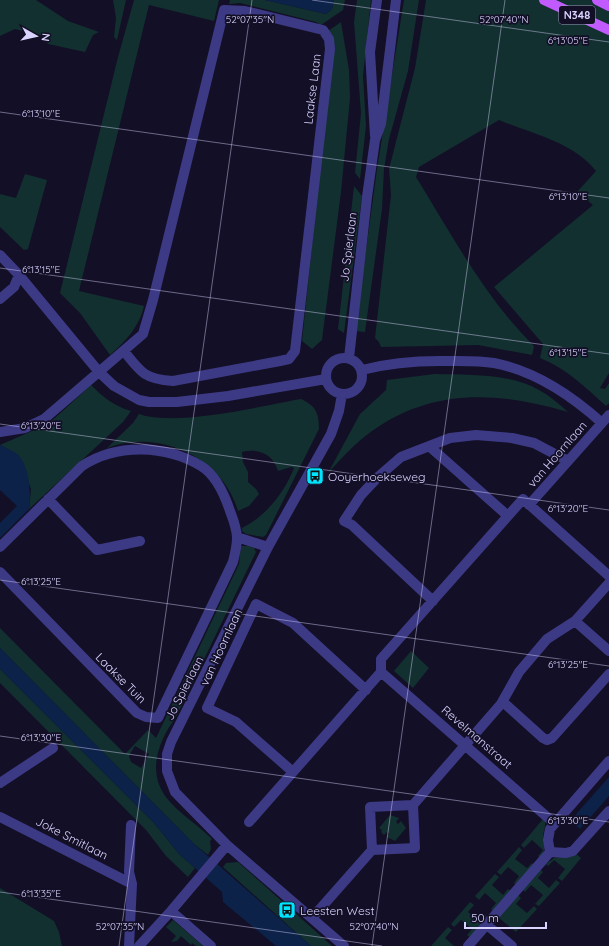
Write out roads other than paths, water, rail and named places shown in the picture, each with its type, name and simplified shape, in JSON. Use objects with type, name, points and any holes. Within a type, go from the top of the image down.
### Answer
[{"type":"main road","name":"N348","points":[[544,0],[609,30]]},
{"type":"main road","name":"N348","points":[[597,0],[609,6]]},
{"type":"street","name":"Jo Spierlaan","points":[[376,140],[370,52],[377,0]]},
{"type":"street","name":"Jo Spierlaan","points":[[349,358],[367,197],[380,124],[396,0]]},
{"type":"street","name":"Laakse Laan","points":[[0,432],[25,428],[44,419],[143,334],[224,10],[245,11],[323,30],[329,40],[330,48],[295,350],[289,359],[173,381],[155,380],[144,374],[124,351]]},
{"type":"street","points":[[0,255],[19,275],[99,372],[114,386],[140,400],[149,402],[177,402],[221,397],[326,379]]},
{"type":"street","points":[[0,299],[14,287],[19,275]]},
{"type":"street","points":[[342,358],[354,360],[362,370],[362,377],[356,390],[342,394],[332,389],[326,379],[326,372],[335,360],[342,358]]},
{"type":"street","points":[[362,370],[397,362],[464,361],[495,363],[536,376],[565,392],[602,423]]},
{"type":"street","name":"Jo Spierlaan","points":[[342,394],[340,411],[331,434],[268,547],[178,727],[167,754],[167,771],[175,792],[227,845],[344,946]]},
{"type":"street","name":"van Hoornlaan","points":[[249,822],[381,672],[381,659],[523,499],[529,505],[609,415]]},
{"type":"street","points":[[433,601],[352,525],[344,521],[361,495],[378,477],[402,457],[450,438],[476,435],[512,438],[534,443],[568,461]]},
{"type":"street","points":[[429,446],[508,516]]},
{"type":"street","name":"Laakse Tuin","points":[[0,548],[48,499],[90,460],[122,451],[146,449],[163,450],[202,466],[216,481],[227,502],[237,537],[233,562],[158,718],[146,718],[137,713],[0,572]]},
{"type":"street","points":[[48,499],[97,550],[140,541]]},
{"type":"street","points":[[529,505],[609,576]]},
{"type":"street","points":[[237,537],[268,547]]},
{"type":"street","points":[[372,850],[415,848],[413,805],[503,702],[519,672],[547,639],[575,621],[609,583]]},
{"type":"street","name":"van Hoornlaan","points":[[293,772],[236,722],[207,708],[256,604],[292,623],[366,690]]},
{"type":"street","points":[[575,621],[609,651]]},
{"type":"street","name":"Revelmanstraat","points":[[381,672],[554,823]]},
{"type":"street","points":[[503,702],[547,740],[552,738],[609,674]]},
{"type":"street","points":[[0,784],[53,748]]},
{"type":"street","points":[[550,852],[548,840],[550,829],[609,761]]},
{"type":"street","points":[[312,918],[372,850],[370,807],[413,805]]},
{"type":"street","points":[[550,852],[566,854],[573,851],[609,811]]},
{"type":"street","name":"Joke Smitlaan","points":[[0,817],[132,884]]},
{"type":"street","points":[[129,946],[132,884],[129,872],[131,825]]},
{"type":"street","points":[[139,946],[171,912],[227,845]]},
{"type":"street","points":[[468,946],[550,852]]},
{"type":"street","points":[[171,912],[211,946]]},
{"type":"street","points":[[487,925],[512,946]]},
{"type":"water","points":[[265,0],[334,0],[332,9],[326,14]]},
{"type":"water","points":[[0,445],[17,454],[25,465],[29,480],[30,496],[29,509],[0,538],[0,523],[17,506],[0,490]]},
{"type":"water","points":[[0,648],[193,843],[311,946],[276,946],[223,902],[222,892],[179,854],[154,823],[0,669]]},
{"type":"water","points":[[609,777],[609,796],[580,829],[570,821]]},
{"type":"place","name":"Ooyerhoekseweg","points":[[315,476]]},
{"type":"place","name":"Leesten West","points":[[287,910]]}]
